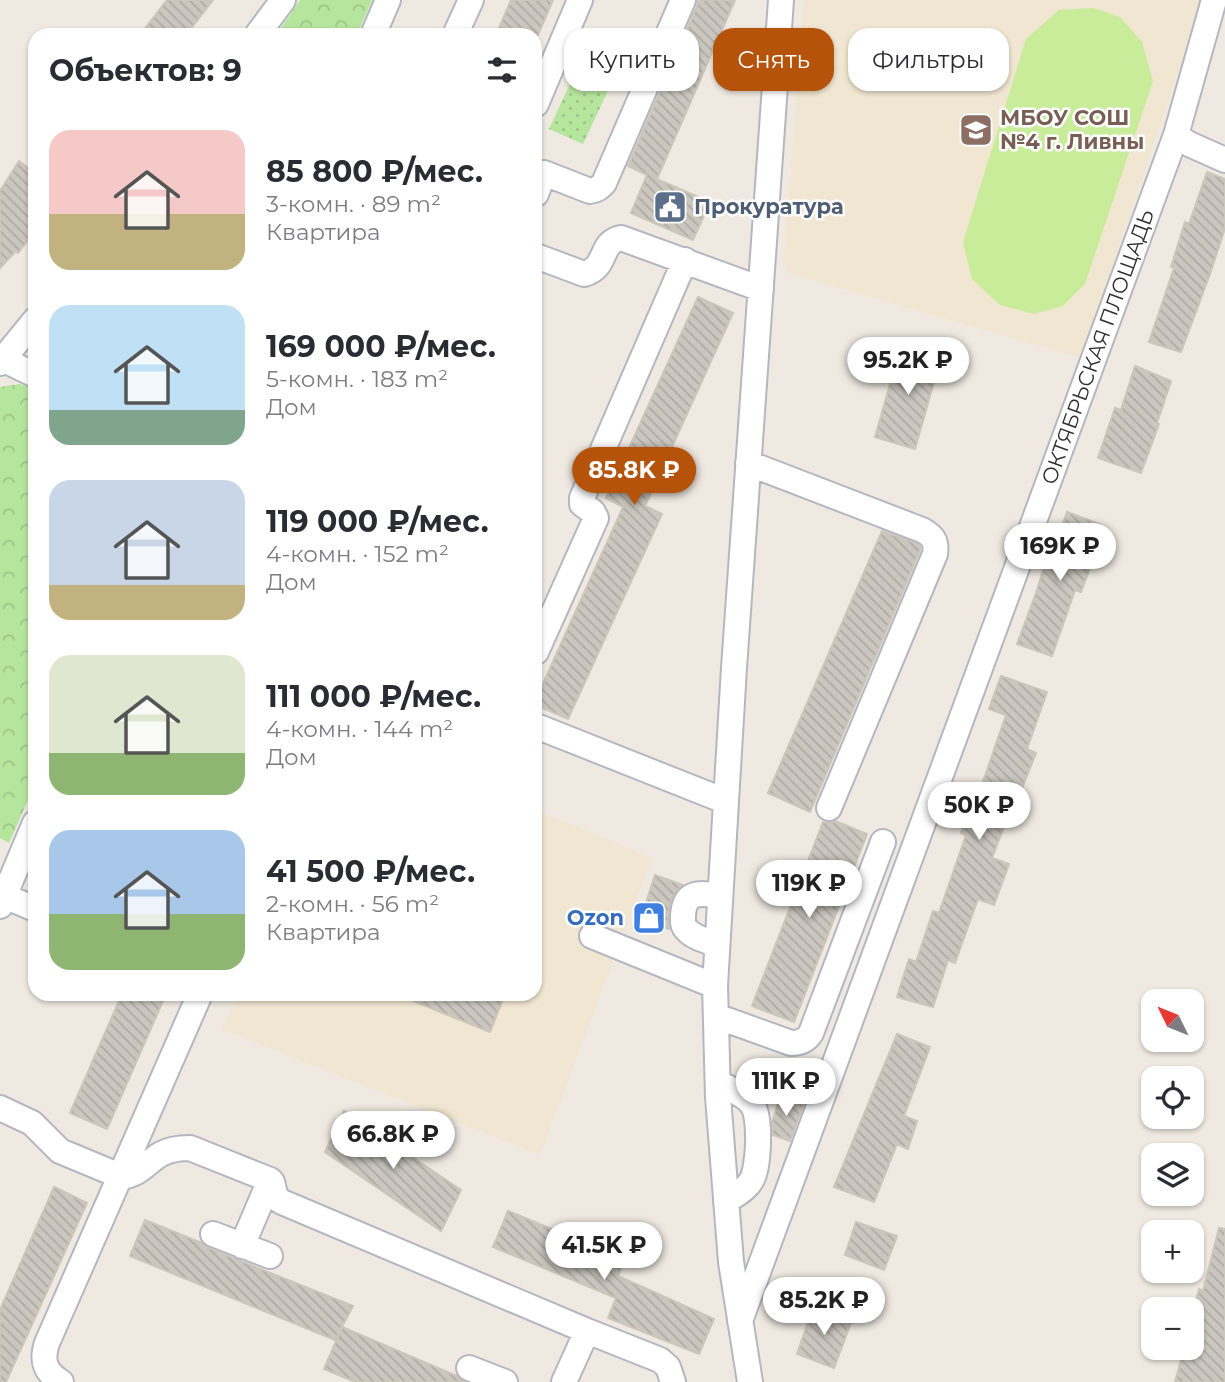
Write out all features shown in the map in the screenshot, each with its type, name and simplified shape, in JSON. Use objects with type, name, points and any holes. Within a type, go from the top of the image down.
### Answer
[{"type":"street","points":[[262,28],[283,0]]},
{"type":"street","points":[[376,28],[388,0]]},
{"type":"street","points":[[458,28],[471,0]]},
{"type":"street","points":[[542,90],[580,0]]},
{"type":"street","points":[[542,179],[590,191],[596,191],[604,183],[683,0]]},
{"type":"street","points":[[750,1382],[731,1262],[718,1082],[715,986],[725,801],[781,0]]},
{"type":"street","name":"ОКТЯБРЬСКАЯ ПЛОЩАДЬ","points":[[740,1321],[1175,135],[1214,0]]},
{"type":"street","points":[[1175,135],[1225,160]]},
{"type":"street","points":[[542,258],[584,274],[596,269],[608,245],[621,238],[761,289]]},
{"type":"street","points":[[542,639],[596,518],[593,512],[582,504],[582,498],[685,260]]},
{"type":"street","points":[[28,328],[1,360],[28,372]]},
{"type":"street","points":[[748,463],[922,530],[932,537],[936,544],[935,554],[829,808]]},
{"type":"street","points":[[542,728],[725,801]]},
{"type":"street","points":[[28,840],[2,901],[28,907]]},
{"type":"street","points":[[716,1016],[791,1043],[806,1039],[811,1033],[883,842]]},
{"type":"street","points":[[717,945],[691,934],[685,929],[683,921],[684,905],[691,896],[701,893],[720,896]]},
{"type":"street","points":[[592,936],[715,986]]},
{"type":"street","points":[[61,1382],[51,1375],[44,1364],[45,1348],[197,1001]]},
{"type":"street","points":[[718,1082],[749,1101],[754,1107],[757,1119],[755,1174],[748,1186],[726,1202]]},
{"type":"street","points":[[0,1108],[32,1123],[60,1150],[120,1176],[132,1175],[172,1149],[190,1148],[270,1180],[278,1200],[660,1360],[668,1367],[673,1382]]},
{"type":"street","points":[[242,1246],[270,1180]]},
{"type":"street","points":[[213,1234],[270,1256]]},
{"type":"street","points":[[564,1382],[587,1331]]},
{"type":"street","points":[[469,1368],[505,1382]]},
{"type":"shaded area","name":"МБОУ СОШ №4 г. Ливны","points":[[804,0],[1203,0],[1081,358],[789,273],[784,260],[797,91],[834,91],[834,28],[802,28]]},
{"type":"shaded area","points":[[542,812],[652,858],[540,1155],[222,1029],[235,1001],[542,1001]]},
{"type":"green space","points":[[300,0],[372,0],[360,28],[281,28]]},
{"type":"green space","points":[[1093,8],[1120,17],[1142,42],[1153,81],[1085,284],[1063,306],[1034,314],[1000,305],[972,279],[963,242],[1026,39],[1059,10]]},
{"type":"green space","points":[[567,91],[608,91],[583,144],[549,129]]},
{"type":"green space","points":[[20,384],[28,387],[28,800],[9,843],[0,838],[0,387]]},
{"type":"building","points":[[167,0],[213,0],[191,28],[145,28]]},
{"type":"building","points":[[511,0],[553,0],[541,28],[499,28]]},
{"type":"building","points":[[698,0],[735,0],[723,28],[713,28],[713,50],[699,83],[699,28],[688,28]]},
{"type":"building","points":[[660,91],[695,91],[657,179],[652,177],[710,202],[693,240],[631,213],[647,175],[628,166]]},
{"type":"building","points":[[19,161],[28,168],[28,240],[0,268],[0,191]]},
{"type":"building","points":[[1207,172],[1225,179],[1225,228],[1181,352],[1149,342],[1174,268],[1171,267],[1185,222],[1189,224]]},
{"type":"building","points":[[698,297],[733,313],[645,506],[662,514],[568,719],[542,708],[542,686],[623,507],[606,498]]},
{"type":"building","points":[[901,345],[941,357],[915,449],[875,437]]},
{"type":"building","points":[[1135,366],[1171,381],[1141,473],[1098,458],[1115,408],[1121,410]]},
{"type":"building","points":[[1067,512],[1102,525],[1081,592],[1075,590],[1052,656],[1017,644],[1050,548],[1054,549]]},
{"type":"building","points":[[882,531],[916,543],[920,550],[810,812],[768,793]]},
{"type":"building","points":[[1001,676],[1047,692],[1027,749],[1036,753],[1021,791],[1018,790],[992,858],[1009,864],[994,905],[978,899],[955,963],[948,960],[933,1007],[897,997],[909,959],[916,962],[933,911],[939,913],[966,835],[961,833],[972,801],[976,802],[1006,715],[989,709]]},
{"type":"building","points":[[835,821],[867,834],[794,1022],[752,1006],[823,822]]},
{"type":"building","points":[[655,875],[683,885],[671,901],[669,929],[640,921]]},
{"type":"building","points":[[119,1001],[163,1001],[107,1129],[70,1113]]},
{"type":"building","points":[[413,1001],[502,1001],[490,1032]]},
{"type":"building","points":[[897,1034],[930,1047],[904,1116],[917,1121],[908,1149],[897,1144],[874,1202],[834,1187]]},
{"type":"building","points":[[781,1095],[804,1103],[790,1141],[773,1135],[772,1122]]},
{"type":"building","points":[[344,1111],[461,1190],[441,1231],[325,1152]]},
{"type":"building","points":[[54,1187],[87,1203],[6,1382],[0,1382],[0,1310]]},
{"type":"building","points":[[508,1211],[625,1259],[618,1276],[714,1319],[699,1354],[608,1318],[616,1298],[493,1247]]},
{"type":"building","points":[[145,1220],[353,1306],[335,1340],[130,1256]]},
{"type":"building","points":[[856,1222],[897,1236],[884,1270],[845,1255]]},
{"type":"building","points":[[1219,1228],[1225,1229],[1225,1382],[1175,1382],[1181,1360],[1204,1360],[1204,1297],[1197,1297],[1199,1289],[1203,1291]]},
{"type":"building","points":[[814,1305],[852,1320],[834,1368],[797,1354]]},
{"type":"building","points":[[342,1327],[457,1376],[464,1382],[355,1382],[324,1369]]},
{"type":"place","name":"МБОУ СОШ №4 г. Ливны","points":[[976,130]]},
{"type":"place","name":"Прокуратура","points":[[670,207]]},
{"type":"place","name":"Ozon","points":[[649,918]]}]
